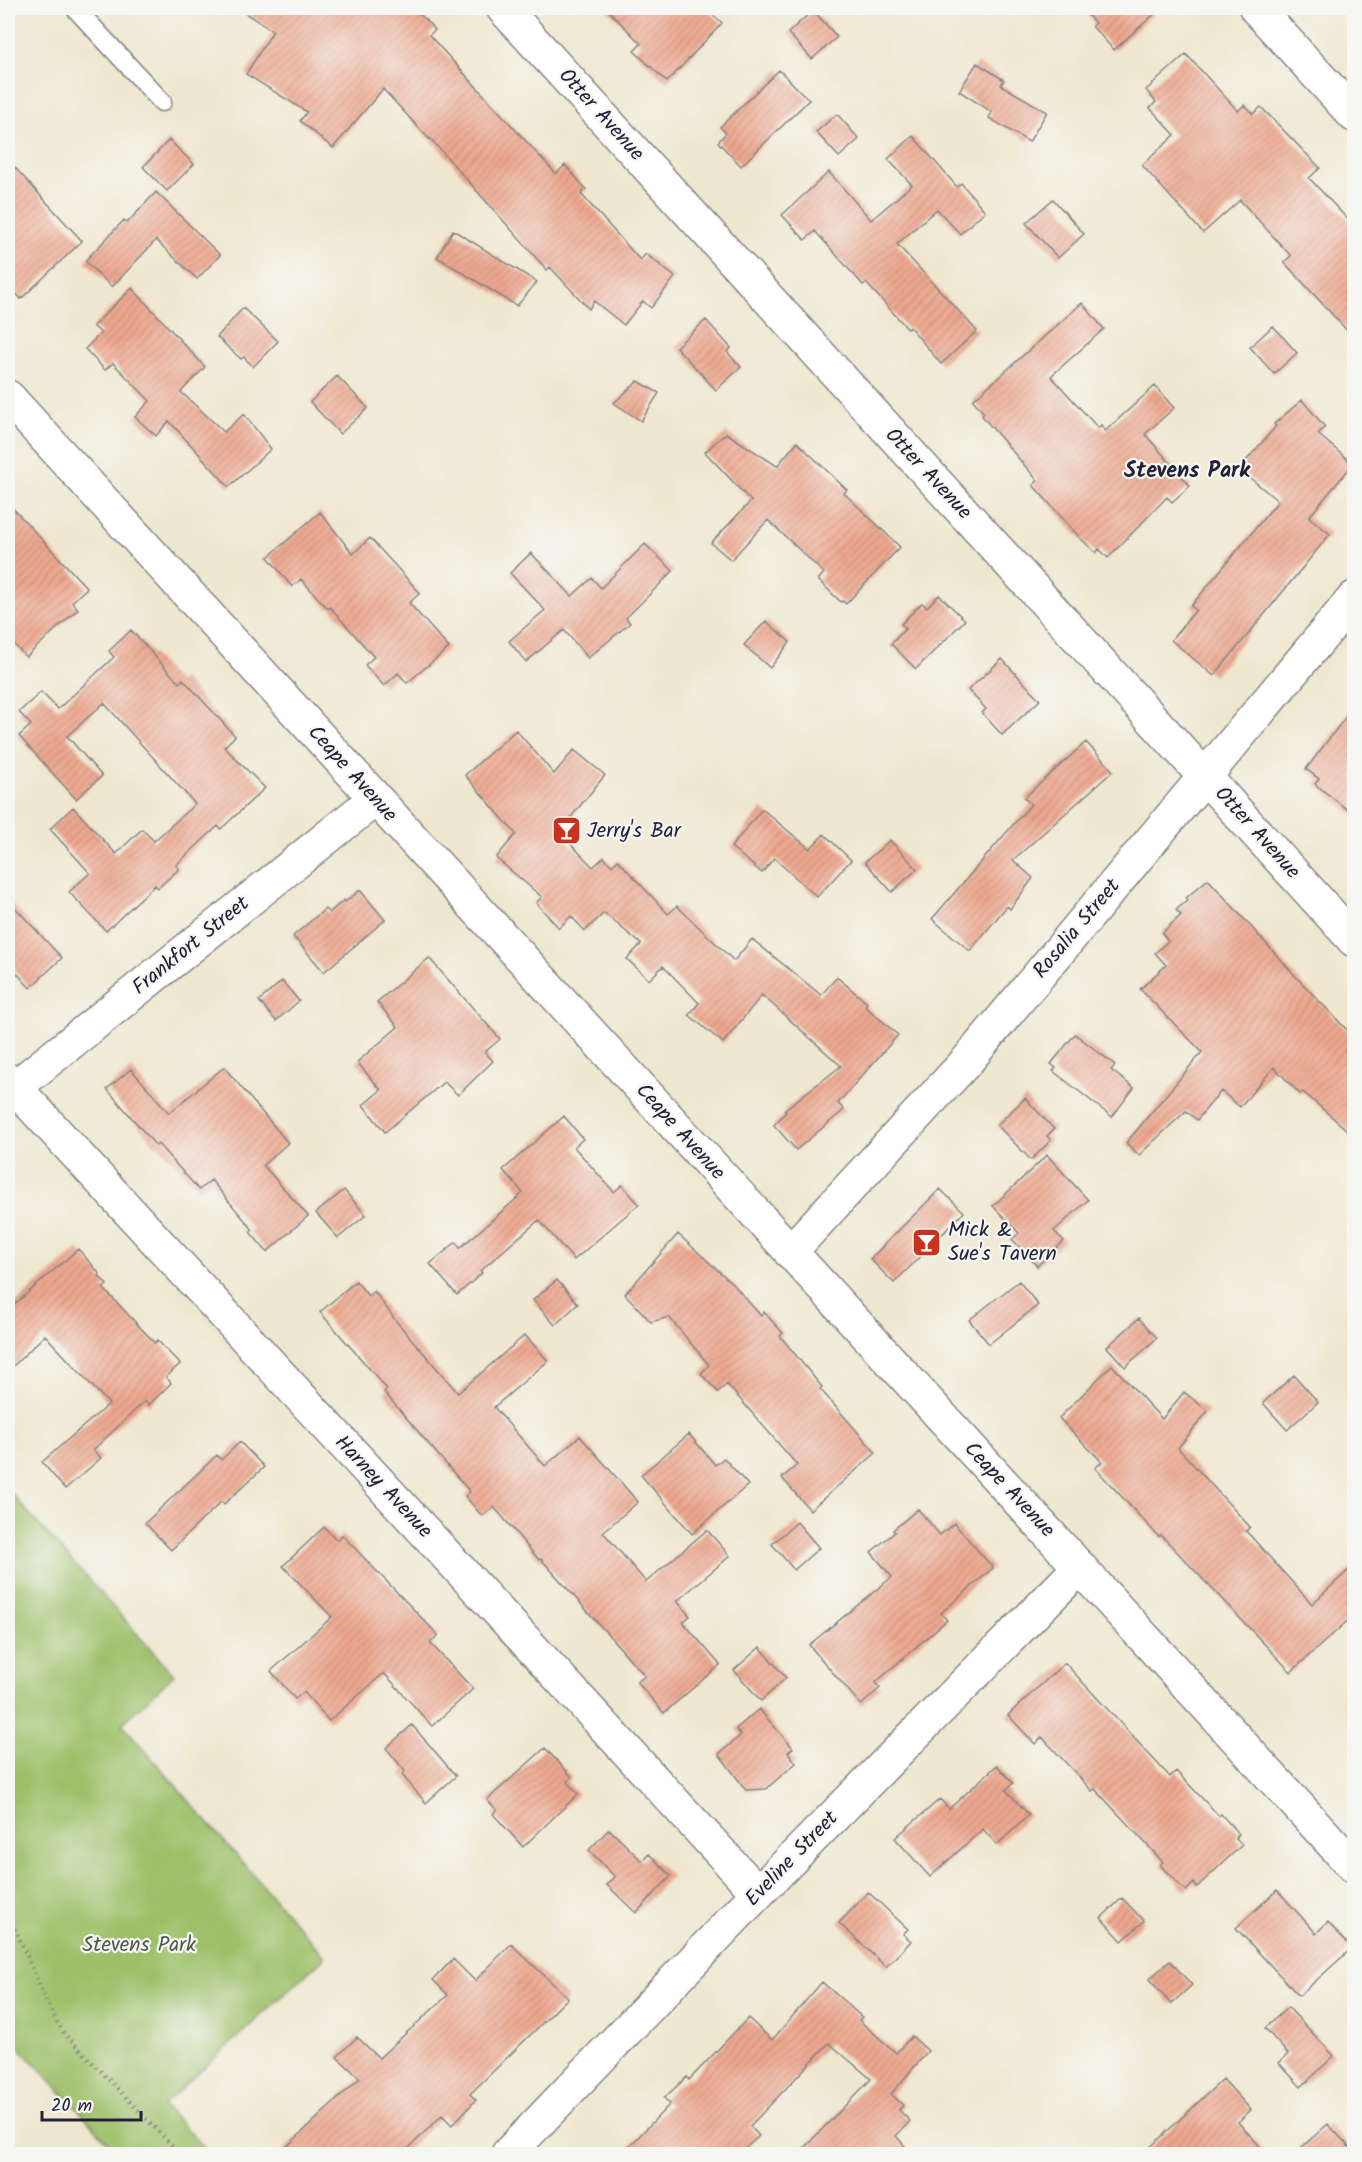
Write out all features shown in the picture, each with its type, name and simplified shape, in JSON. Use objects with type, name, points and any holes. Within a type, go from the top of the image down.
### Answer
[{"type":"street","name":"Otter Avenue","points":[[503,8],[1354,940]]},
{"type":"street","points":[[1256,8],[1354,115]]},
{"type":"street","name":"Ceape Avenue","points":[[8,397],[1354,1867]]},
{"type":"street","name":"Rosalia Street","points":[[790,1252],[967,1061],[1354,598]]},
{"type":"street","name":"Frankfort Street","points":[[10,1087],[375,799]]},
{"type":"street","name":"Harney Avenue","points":[[10,1087],[758,1893]]},
{"type":"street","name":"Eveline Street","points":[[508,2154],[758,1893],[1080,1567]]},
{"type":"lane","points":[[75,8],[162,102]]},
{"type":"path","points":[[8,1912],[48,2005],[63,2032],[180,2154]]},
{"type":"green space","name":"Stevens Park","points":[[8,1490],[174,1675],[122,1724],[325,1957],[163,2105],[210,2154],[119,2154],[8,2035]]},
{"type":"building","points":[[237,8],[414,8],[435,30],[429,35],[556,174],[565,165],[586,189],[581,194],[640,260],[646,254],[675,277],[651,308],[643,301],[624,325],[594,301],[589,309],[550,267],[547,270],[430,138],[383,89],[333,148],[300,121],[307,112],[246,74],[273,31]]},
{"type":"building","points":[[606,8],[706,8],[722,23],[667,82],[634,51],[641,44]]},
{"type":"building","points":[[1081,8],[1161,8],[1114,50],[1092,26],[1095,23]]},
{"type":"building","points":[[813,10],[837,37],[812,59],[788,33]]},
{"type":"building","points":[[1186,54],[1238,111],[1244,105],[1253,114],[1261,107],[1320,168],[1309,178],[1354,226],[1354,338],[1284,262],[1291,256],[1240,200],[1203,233],[1142,165],[1175,135],[1150,108],[1156,102],[1146,90]]},
{"type":"building","points":[[977,63],[1004,80],[1001,85],[1047,112],[1029,142],[989,118],[992,112],[959,91]]},
{"type":"building","points":[[779,70],[809,100],[741,166],[718,142],[726,133],[720,127]]},
{"type":"building","points":[[837,114],[859,139],[839,157],[816,132]]},
{"type":"building","points":[[913,136],[957,187],[961,183],[985,211],[960,234],[937,209],[897,244],[977,331],[941,364],[910,327],[908,329],[866,283],[863,285],[815,231],[805,240],[782,215],[829,172],[871,220],[912,185],[888,159]]},
{"type":"building","points":[[169,140],[194,164],[167,191],[143,167]]},
{"type":"building","points":[[8,160],[82,241],[21,299],[8,285]]},
{"type":"building","points":[[156,192],[220,255],[197,279],[156,240],[112,287],[85,261],[124,220],[127,223]]},
{"type":"building","points":[[1053,199],[1084,234],[1058,258],[1026,223]]},
{"type":"building","points":[[453,230],[537,282],[517,306],[437,257]]},
{"type":"building","points":[[132,288],[205,367],[181,392],[224,432],[244,414],[271,449],[229,487],[169,421],[156,436],[135,417],[150,401],[113,363],[105,370],[85,349],[101,333],[93,326]]},
{"type":"building","points":[[1082,303],[1104,329],[1051,376],[1098,428],[1101,425],[1105,431],[1155,386],[1174,408],[1145,434],[1190,486],[1172,502],[1167,497],[1108,558],[1099,549],[1096,553],[1080,538],[1033,485],[1038,481],[982,416],[984,413],[973,400]]},
{"type":"building","points":[[243,308],[278,341],[253,367],[244,357],[241,359],[217,337]]},
{"type":"building","points":[[706,320],[731,348],[727,352],[741,367],[716,390],[676,347]]},
{"type":"building","points":[[1273,326],[1297,353],[1274,374],[1250,347]]},
{"type":"building","points":[[337,376],[368,408],[340,434],[310,402]]},
{"type":"building","points":[[638,381],[659,393],[641,421],[614,403]]},
{"type":"building","points":[[1302,400],[1325,427],[1318,434],[1353,464],[1309,517],[1330,534],[1214,676],[1171,640],[1196,610],[1191,606],[1278,501],[1239,469],[1276,426],[1274,424]]},
{"type":"building","points":[[726,433],[777,466],[797,442],[847,490],[844,493],[900,547],[846,604],[818,580],[824,573],[768,520],[731,560],[711,543],[751,501],[705,452]]},
{"type":"building","points":[[8,503],[87,588],[72,602],[78,609],[26,657],[8,638]]},
{"type":"building","points":[[320,512],[353,554],[370,538],[420,593],[409,603],[449,648],[407,683],[398,673],[384,686],[365,665],[374,657],[330,607],[328,609],[301,579],[292,587],[268,557]]},
{"type":"building","points":[[645,544],[673,571],[626,618],[630,623],[588,658],[564,630],[526,662],[509,641],[545,610],[510,573],[531,553],[572,596],[592,578],[601,588]]},
{"type":"building","points":[[939,595],[965,620],[916,669],[891,644],[906,628],[901,624],[922,603],[927,607]]},
{"type":"building","points":[[766,621],[790,642],[770,668],[744,645]]},
{"type":"building","points":[[131,630],[179,683],[183,679],[235,736],[224,747],[265,788],[221,829],[218,826],[176,865],[179,869],[158,888],[155,885],[106,931],[69,892],[90,873],[50,829],[73,807],[116,854],[142,829],[154,841],[195,804],[104,703],[67,736],[102,776],[76,799],[19,736],[31,725],[19,712],[41,692],[58,709],[114,657],[109,651]]},
{"type":"building","points":[[1002,659],[1040,700],[1002,735],[982,713],[986,709],[968,690]]},
{"type":"building","points":[[1354,706],[1354,815],[1315,784],[1319,779],[1306,769]]},
{"type":"building","points":[[516,730],[554,774],[574,750],[605,775],[559,832],[593,867],[604,857],[612,866],[618,860],[668,914],[677,906],[734,961],[752,939],[821,995],[837,977],[867,1003],[865,1006],[898,1035],[838,1103],[844,1110],[796,1150],[774,1125],[786,1112],[784,1110],[841,1066],[762,995],[723,1043],[689,1015],[699,1003],[663,966],[649,980],[627,959],[641,944],[604,913],[585,931],[571,916],[559,928],[536,903],[542,897],[496,858],[516,834],[465,775]]},
{"type":"building","points":[[1086,742],[1113,771],[1013,860],[1033,878],[1010,909],[1007,906],[970,951],[932,919],[1031,804],[1024,798]]},
{"type":"building","points":[[762,809],[810,849],[824,834],[851,860],[817,897],[774,858],[762,873],[731,847]]},
{"type":"building","points":[[890,840],[917,869],[892,892],[865,862]]},
{"type":"building","points":[[1208,879],[1354,1037],[1354,1136],[1303,1092],[1300,1094],[1274,1067],[1240,1107],[1221,1091],[1197,1120],[1186,1111],[1139,1155],[1126,1143],[1202,1052],[1140,989],[1166,965],[1155,953],[1168,941],[1162,933],[1181,915],[1176,910]]},
{"type":"building","points":[[360,890],[385,920],[324,972],[293,936],[325,909],[329,913]]},
{"type":"building","points":[[8,900],[62,958],[30,988],[8,963]]},
{"type":"building","points":[[429,958],[500,1039],[485,1052],[493,1061],[458,1095],[444,1082],[385,1132],[363,1105],[381,1090],[357,1062],[398,1027],[377,1002]]},
{"type":"building","points":[[282,981],[299,1001],[276,1021],[259,1001]]},
{"type":"building","points":[[1075,1034],[1115,1065],[1111,1070],[1134,1088],[1112,1117],[1053,1071],[1056,1068],[1051,1064]]},
{"type":"building","points":[[224,1067],[288,1143],[263,1165],[308,1216],[267,1252],[250,1232],[253,1230],[211,1180],[199,1190],[158,1144],[156,1146],[107,1089],[131,1069],[169,1113]]},
{"type":"building","points":[[1025,1098],[1054,1129],[1047,1136],[1051,1140],[1031,1160],[997,1125]]},
{"type":"building","points":[[564,1116],[583,1139],[574,1147],[614,1192],[622,1185],[639,1204],[574,1260],[539,1220],[480,1271],[482,1273],[457,1295],[430,1264],[456,1242],[460,1248],[523,1193],[503,1170]]},
{"type":"building","points":[[1047,1155],[1088,1200],[1054,1231],[1064,1241],[1037,1266],[1012,1239],[1019,1233],[993,1206]]},
{"type":"building","points":[[940,1189],[964,1212],[894,1283],[870,1259]]},
{"type":"building","points":[[344,1190],[366,1215],[338,1238],[316,1213]]},
{"type":"building","points":[[678,1234],[733,1284],[761,1316],[764,1312],[783,1333],[780,1336],[822,1387],[820,1389],[876,1453],[810,1510],[782,1478],[797,1465],[727,1384],[718,1392],[701,1374],[709,1365],[669,1317],[651,1322],[625,1294]]},
{"type":"building","points":[[78,1249],[100,1274],[99,1276],[107,1285],[103,1288],[155,1343],[157,1340],[180,1364],[166,1377],[171,1383],[149,1405],[145,1401],[93,1450],[101,1458],[65,1489],[42,1462],[109,1404],[45,1335],[8,1371],[8,1310]]},
{"type":"building","points":[[557,1280],[578,1304],[555,1325],[533,1300]]},
{"type":"building","points":[[356,1281],[368,1296],[374,1291],[396,1321],[458,1393],[525,1335],[548,1361],[494,1407],[545,1466],[580,1436],[638,1502],[603,1532],[646,1582],[707,1530],[730,1556],[677,1601],[690,1616],[683,1622],[720,1665],[664,1713],[637,1682],[645,1676],[494,1507],[482,1516],[465,1496],[470,1492],[384,1392],[387,1389],[320,1312]]},
{"type":"building","points":[[1019,1281],[1038,1305],[989,1344],[969,1320]]},
{"type":"building","points":[[1139,1318],[1157,1338],[1125,1367],[1107,1347]]},
{"type":"building","points":[[1112,1365],[1162,1419],[1184,1392],[1208,1411],[1178,1448],[1250,1527],[1246,1531],[1312,1604],[1354,1565],[1354,1615],[1291,1672],[1095,1468],[1102,1462],[1059,1418]]},
{"type":"building","points":[[1294,1375],[1318,1402],[1287,1430],[1263,1403]]},
{"type":"building","points":[[689,1434],[715,1465],[724,1458],[748,1485],[692,1534],[641,1475]]},
{"type":"building","points":[[240,1442],[264,1467],[224,1504],[221,1502],[171,1550],[145,1523],[217,1455],[221,1460]]},
{"type":"building","points":[[918,1509],[940,1535],[954,1523],[993,1568],[941,1613],[947,1620],[875,1683],[880,1688],[861,1705],[809,1645],[892,1577],[871,1552]]},
{"type":"building","points":[[797,1522],[819,1548],[794,1570],[772,1544]]},
{"type":"building","points":[[324,1527],[337,1540],[342,1535],[438,1635],[430,1643],[473,1689],[432,1726],[384,1673],[329,1721],[304,1692],[295,1699],[271,1671],[332,1617],[283,1566]]},
{"type":"building","points":[[760,1647],[786,1678],[761,1701],[734,1670]]},
{"type":"building","points":[[1065,1663],[1170,1777],[1176,1771],[1239,1834],[1235,1838],[1242,1845],[1197,1887],[1194,1883],[1186,1891],[1181,1887],[1160,1865],[1163,1862],[1095,1789],[1092,1791],[1042,1737],[1035,1744],[1008,1715]]},
{"type":"building","points":[[759,1709],[793,1748],[788,1752],[796,1763],[766,1789],[746,1790],[719,1754],[741,1735],[736,1729]]},
{"type":"building","points":[[412,1725],[456,1776],[426,1803],[402,1775],[405,1771],[386,1748]]},
{"type":"building","points":[[545,1748],[572,1777],[567,1782],[578,1794],[523,1847],[493,1814],[497,1810],[487,1800]]},
{"type":"building","points":[[997,1765],[1013,1783],[1006,1790],[1029,1815],[997,1845],[983,1829],[930,1877],[895,1838],[940,1799],[949,1809]]},
{"type":"building","points":[[609,1829],[642,1861],[649,1854],[671,1876],[636,1913],[607,1885],[615,1877],[589,1850]]},
{"type":"building","points":[[1277,1890],[1316,1933],[1328,1922],[1352,1948],[1299,1996],[1236,1928]]},
{"type":"building","points":[[868,1892],[908,1929],[903,1934],[911,1941],[886,1967],[839,1923]]},
{"type":"building","points":[[1122,1898],[1144,1921],[1122,1941],[1101,1918]]},
{"type":"building","points":[[511,1944],[568,1998],[470,2094],[476,2100],[452,2125],[442,2115],[403,2154],[279,2154],[360,2078],[337,2057],[357,2037],[379,2058],[448,1995],[433,1980],[453,1959],[475,1981]]},
{"type":"building","points":[[1170,1961],[1192,1985],[1171,2004],[1149,1979]]},
{"type":"building","points":[[822,1982],[862,2017],[859,2020],[896,2053],[912,2036],[928,2051],[891,2094],[903,2105],[899,2110],[910,2121],[896,2136],[912,2154],[798,2154],[871,2079],[829,2043],[750,2126],[759,2136],[739,2154],[622,2154],[670,2104],[664,2098],[687,2077],[689,2080],[748,2018],[772,2040]]},
{"type":"building","points":[[1288,2007],[1334,2056],[1301,2087],[1279,2063],[1288,2054],[1265,2028]]},
{"type":"building","points":[[1223,2079],[1251,2110],[1238,2122],[1267,2154],[1143,2154]]},
{"type":"building","points":[[1328,2124],[1354,2154],[1294,2154]]},
{"type":"place","name":"Jerry's Bar","points":[[566,831]]},
{"type":"place","name":"Mick & Sue's Tavern","points":[[927,1242]]},
{"type":"district","name":"Stevens Park","points":[[1187,471]]}]
